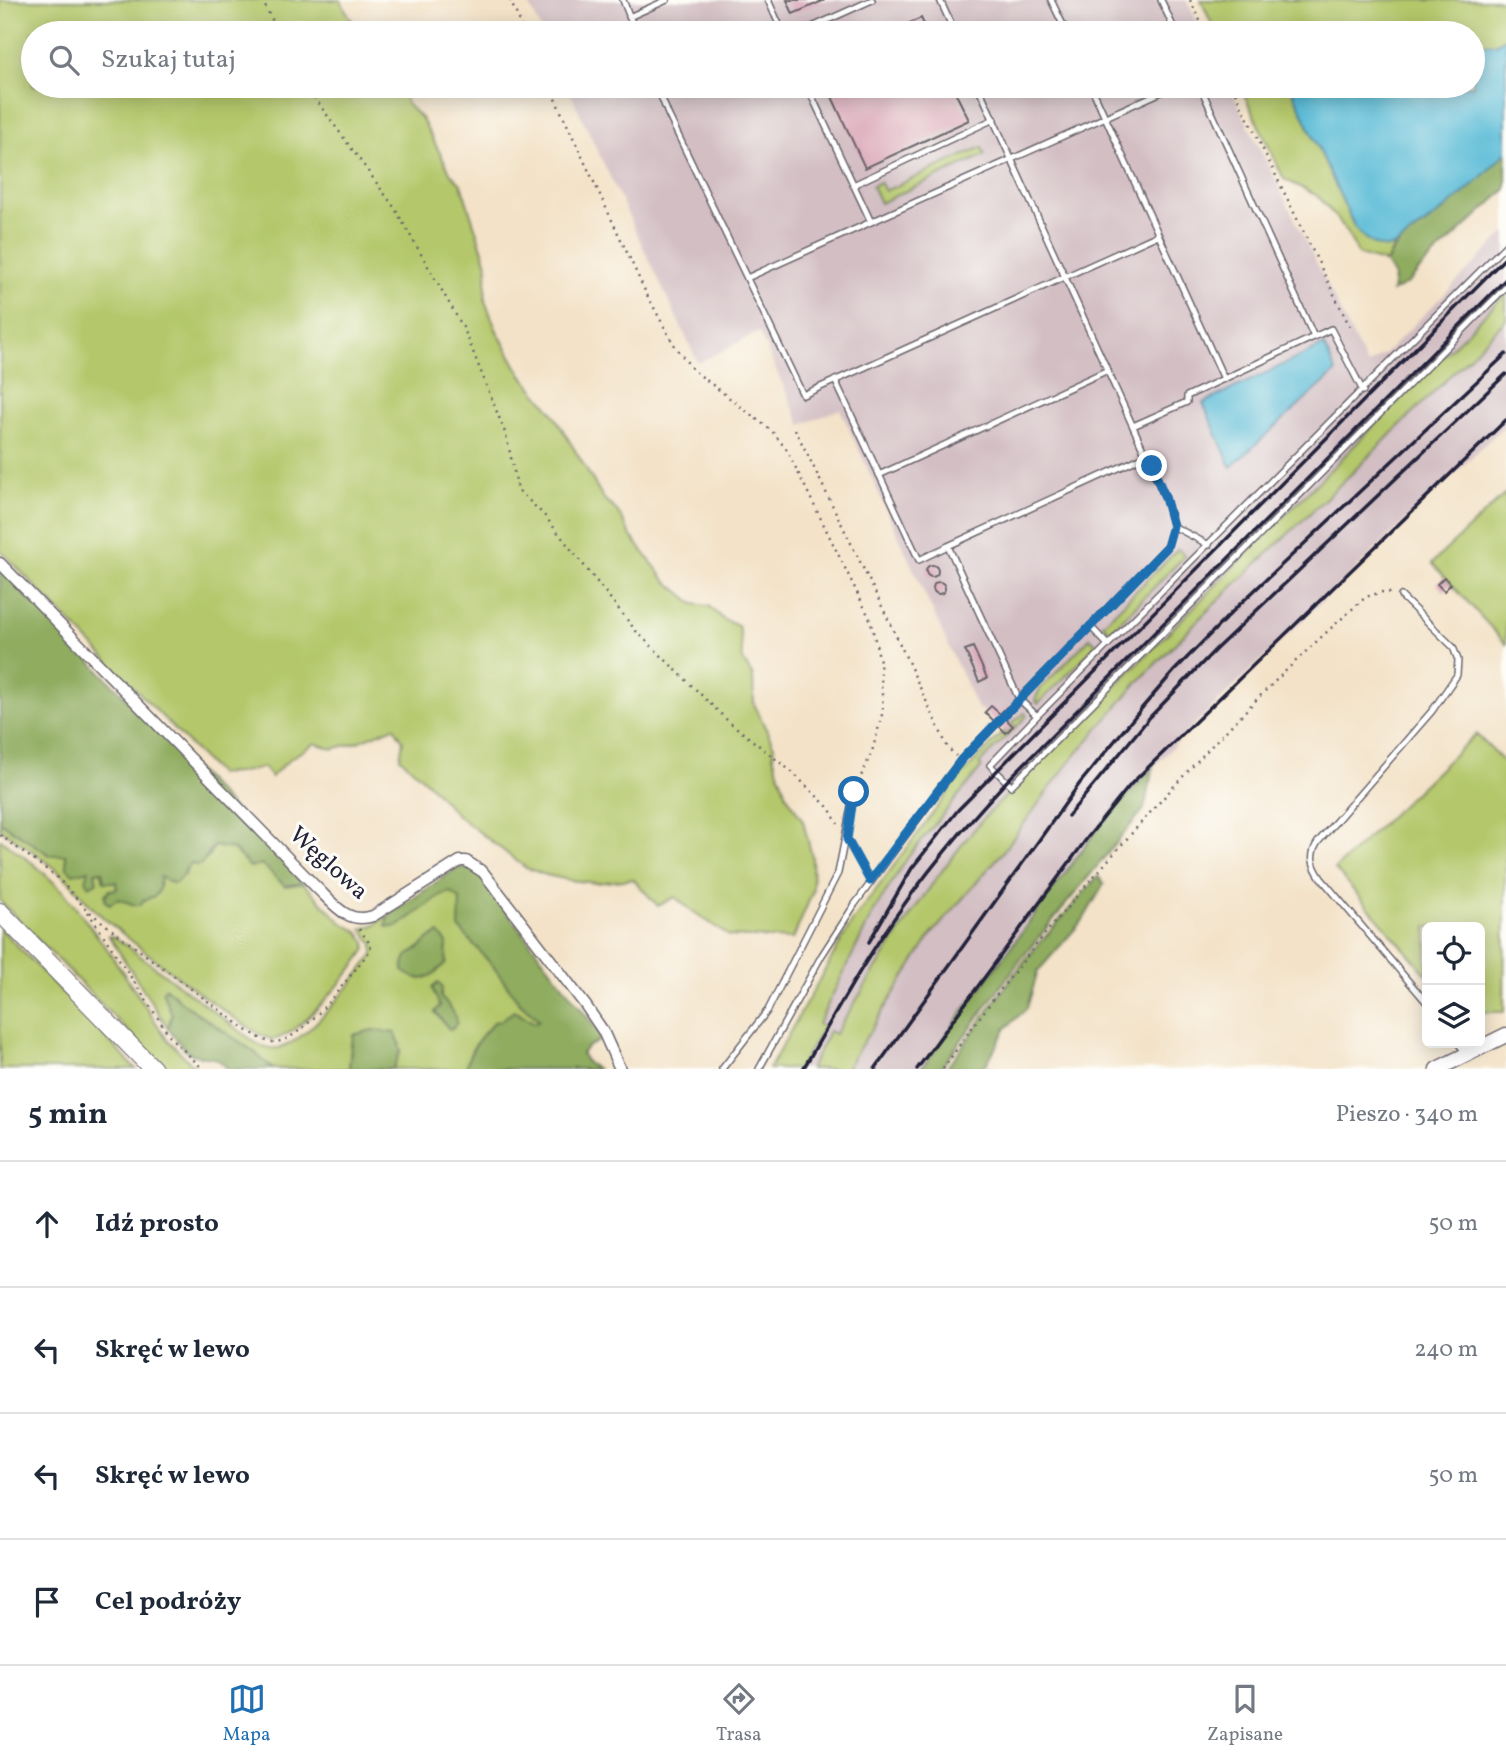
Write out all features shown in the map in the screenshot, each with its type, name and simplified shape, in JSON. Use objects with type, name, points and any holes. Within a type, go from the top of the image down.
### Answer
[{"type":"main road","points":[[0,912],[153,1069]]},
{"type":"street","name":"Węglowa","points":[[0,563],[347,916],[358,919],[373,916],[460,861],[475,866],[491,882],[586,1006],[603,1031],[620,1069]]},
{"type":"street","points":[[1437,1069],[1463,1049],[1506,1035]]},
{"type":"lane","points":[[623,0],[631,21]]},
{"type":"lane","points":[[629,17],[667,0]]},
{"type":"lane","points":[[768,0],[778,21]]},
{"type":"lane","points":[[826,21],[872,0]]},
{"type":"lane","points":[[940,0],[950,21]]},
{"type":"lane","points":[[1051,0],[1061,21]]},
{"type":"lane","points":[[1161,0],[1171,21]]},
{"type":"lane","points":[[662,98],[803,394],[1158,235]]},
{"type":"lane","points":[[813,98],[871,222]]},
{"type":"lane","points":[[759,1069],[822,955],[870,881],[961,760],[1167,547],[1173,526],[1165,497],[1147,455],[984,98]]},
{"type":"lane","points":[[1096,98],[1224,379]]},
{"type":"lane","points":[[747,278],[1148,98]]},
{"type":"lane","points":[[1205,98],[1314,337]]},
{"type":"lane","points":[[853,184],[994,120]]},
{"type":"lane","points":[[1506,245],[990,765],[1011,786],[1506,287]]},
{"type":"lane","points":[[1133,426],[1188,402],[1187,396],[1331,329],[1363,391]]},
{"type":"lane","points":[[879,475],[1108,370]]},
{"type":"lane","points":[[835,380],[919,560],[1147,455]]},
{"type":"lane","points":[[1173,526],[1209,545]]},
{"type":"lane","points":[[948,546],[1019,699],[1037,716]]},
{"type":"lane","points":[[1401,596],[1453,647],[1458,660],[1457,675],[1432,711],[1318,842],[1311,857],[1321,878],[1422,997]]},
{"type":"lane","points":[[1090,626],[1108,645]]},
{"type":"lane","points":[[722,1069],[768,1010],[838,873],[847,839],[854,792]]},
{"type":"path","points":[[262,0],[273,21]]},
{"type":"path","points":[[509,0],[519,21]]},
{"type":"path","points":[[1190,0],[1200,21]]},
{"type":"path","points":[[315,98],[394,207],[464,329],[506,435],[518,490],[544,515],[636,631],[728,721],[792,772],[829,808],[870,881]]},
{"type":"path","points":[[555,98],[646,293],[673,343],[692,369],[772,432],[787,450],[870,619],[880,661],[883,711],[872,752],[854,792]]},
{"type":"path","points":[[1238,98],[1352,331]]},
{"type":"path","points":[[795,429],[948,748],[961,760]]},
{"type":"path","points":[[943,1069],[1023,959],[1149,813],[1259,696],[1366,597],[1389,591],[1401,596]]},
{"type":"path","points":[[0,835],[58,878],[78,898],[164,1029],[204,1069]]},
{"type":"path","points":[[86,909],[220,1011],[248,1031],[270,1042],[286,1040],[309,1022],[369,952],[371,945],[360,934],[358,919]]},
{"type":"shaded area","points":[[527,0],[1186,0],[1197,21],[537,21]]},
{"type":"shaded area","points":[[573,98],[1235,98],[1367,365],[1386,353],[1506,232],[1506,424],[1192,727],[1132,789],[1097,830],[921,1069],[786,1069],[826,969],[918,839],[982,767],[979,764],[1007,735],[985,712],[977,708],[840,409],[801,425],[759,332],[698,363]]},
{"type":"green space","points":[[0,0],[340,0],[352,21],[21,21],[21,98],[405,98],[407,104],[422,119],[451,174],[461,184],[487,264],[485,301],[497,331],[521,374],[551,410],[604,499],[618,512],[631,536],[666,581],[694,604],[709,606],[724,620],[738,626],[743,660],[753,676],[754,704],[774,746],[773,756],[786,794],[803,821],[812,857],[813,891],[793,939],[729,936],[675,897],[658,906],[633,879],[596,883],[569,880],[526,868],[456,814],[430,785],[400,758],[403,741],[394,727],[332,749],[315,743],[291,758],[271,777],[263,767],[218,774],[0,550]]},
{"type":"green space","points":[[1201,0],[1505,0],[1506,38],[1495,44],[1485,45],[1485,21],[1211,21]]},
{"type":"green space","points":[[1246,98],[1296,98],[1354,226],[1371,242],[1394,246],[1386,263],[1359,255],[1343,226],[1318,196],[1284,179]]},
{"type":"green space","points":[[982,147],[985,155],[880,203],[872,186],[880,182],[885,191]]},
{"type":"green space","points":[[1506,152],[1506,189],[1408,283],[1392,292],[1394,277],[1386,263],[1395,249],[1468,188]]},
{"type":"green space","points":[[1506,293],[1506,320],[1351,474],[1200,618],[1137,683],[1067,765],[1002,853],[931,935],[846,1069],[810,1069],[829,1031],[835,1034],[924,896],[984,818]]},
{"type":"green space","points":[[1506,493],[1506,644],[1432,563]]},
{"type":"green space","points":[[1178,549],[1185,556],[1110,632],[1103,624]]},
{"type":"green space","points":[[0,568],[303,883],[285,886],[262,864],[250,867],[233,849],[214,846],[204,861],[198,866],[191,863],[174,884],[160,877],[158,893],[143,900],[141,905],[118,899],[110,904],[106,902],[105,895],[110,890],[117,889],[116,882],[104,882],[102,871],[95,872],[97,882],[89,886],[86,880],[89,870],[73,874],[67,868],[66,855],[50,855],[0,822]]},
{"type":"green space","points":[[1090,638],[1097,645],[1038,704],[1035,700],[1040,689]]},
{"type":"green space","points":[[1025,713],[1027,716],[979,764],[982,767],[908,857],[874,911],[818,1024],[823,1027],[798,1069],[769,1069],[852,922],[959,778]]},
{"type":"green space","points":[[1476,734],[1506,764],[1504,1012],[1485,1012],[1485,922],[1422,922],[1422,969],[1335,869]]},
{"type":"green space","points":[[1153,767],[1144,809],[1021,959],[940,1069],[921,1069],[1097,830]]},
{"type":"green space","points":[[0,822],[50,855],[66,855],[67,868],[73,873],[90,870],[90,875],[94,876],[95,872],[102,871],[103,879],[116,882],[117,889],[106,893],[105,899],[124,900],[135,905],[157,893],[160,877],[185,875],[190,865],[202,863],[209,857],[214,846],[233,849],[250,867],[261,864],[285,886],[303,883],[341,922],[357,931],[366,942],[366,949],[337,987],[309,1016],[295,1028],[272,1039],[213,1003],[126,936],[93,908],[53,867],[0,829]]},
{"type":"green space","points":[[0,839],[34,864],[63,891],[108,950],[167,1039],[197,1069],[165,1069],[0,901]]},
{"type":"green space","points":[[462,867],[478,874],[597,1030],[599,1041],[587,1047],[582,1054],[587,1063],[597,1069],[466,1069],[473,1049],[494,1022],[514,1011],[535,1023],[539,1020],[519,1002],[493,966],[459,928],[460,899],[450,892],[441,895],[397,927],[386,926],[388,916]]},
{"type":"green space","points":[[1098,876],[1104,884],[1083,920],[1038,971],[1027,1008],[1006,1028],[987,1063],[981,1069],[946,1069],[1024,961]]},
{"type":"green space","points":[[450,891],[460,899],[460,928],[493,966],[519,1002],[539,1020],[536,1023],[526,1020],[519,1013],[500,1021],[478,1041],[468,1059],[466,1069],[393,1069],[400,1043],[395,1034],[372,1030],[351,1043],[349,1069],[273,1069],[253,1051],[184,1004],[166,988],[172,1014],[168,1028],[109,936],[115,937],[256,1043],[269,1048],[279,1048],[293,1042],[318,1020],[373,955],[373,944],[362,929],[388,916],[386,926],[397,927]],"holes":[[[423,946],[421,979],[404,971],[409,956]],[[441,998],[456,1019],[457,1023],[450,1029],[435,1012],[440,1007]]]},
{"type":"green space","points":[[0,928],[136,1069],[0,1069]]},
{"type":"green space","points":[[439,933],[447,943],[446,963],[436,973],[421,979],[403,971],[408,956]]},
{"type":"green space","points":[[438,983],[442,987],[441,998],[455,1015],[457,1023],[450,1030],[435,1012],[440,1006],[432,988]]},
{"type":"green space","points":[[166,988],[184,1004],[253,1051],[273,1069],[228,1069],[214,1058],[188,1052],[168,1028],[172,1014],[162,991]]},
{"type":"green space","points":[[372,1030],[395,1033],[401,1050],[393,1069],[349,1069],[353,1035]]},
{"type":"water","points":[[1506,38],[1506,152],[1461,195],[1399,243],[1382,247],[1371,243],[1354,226],[1296,98],[1485,98],[1485,45],[1495,44]]},
{"type":"water","points":[[1324,345],[1336,372],[1231,467],[1203,403]]},
{"type":"building","points":[[787,0],[825,0],[793,14]]},
{"type":"building","points":[[833,98],[958,98],[969,120],[865,168]]},
{"type":"building","points":[[932,565],[938,571],[932,577],[926,571]]},
{"type":"building","points":[[1444,577],[1451,584],[1444,591],[1437,584]]},
{"type":"building","points":[[939,582],[945,588],[939,594],[933,588]]},
{"type":"building","points":[[973,647],[987,678],[979,682],[965,650]]},
{"type":"building","points":[[991,706],[1000,714],[1007,707],[1012,712],[1005,718],[1013,726],[1006,733],[985,712]]},
{"type":"railway","points":[[869,942],[912,868],[958,810],[1506,257]]},
{"type":"railway","points":[[803,1069],[880,939],[949,846],[987,803],[1506,279]]},
{"type":"railway","points":[[875,1069],[1080,783],[1175,670],[1239,605],[1506,354]]},
{"type":"railway","points":[[1068,816],[1150,717],[1216,649],[1506,374]]},
{"type":"railway","points":[[917,1069],[1088,837],[1131,784],[1506,420]]},
{"type":"route","points":[[854,792],[847,839],[870,881],[961,760],[1167,547],[1173,526],[1152,466]]}]
